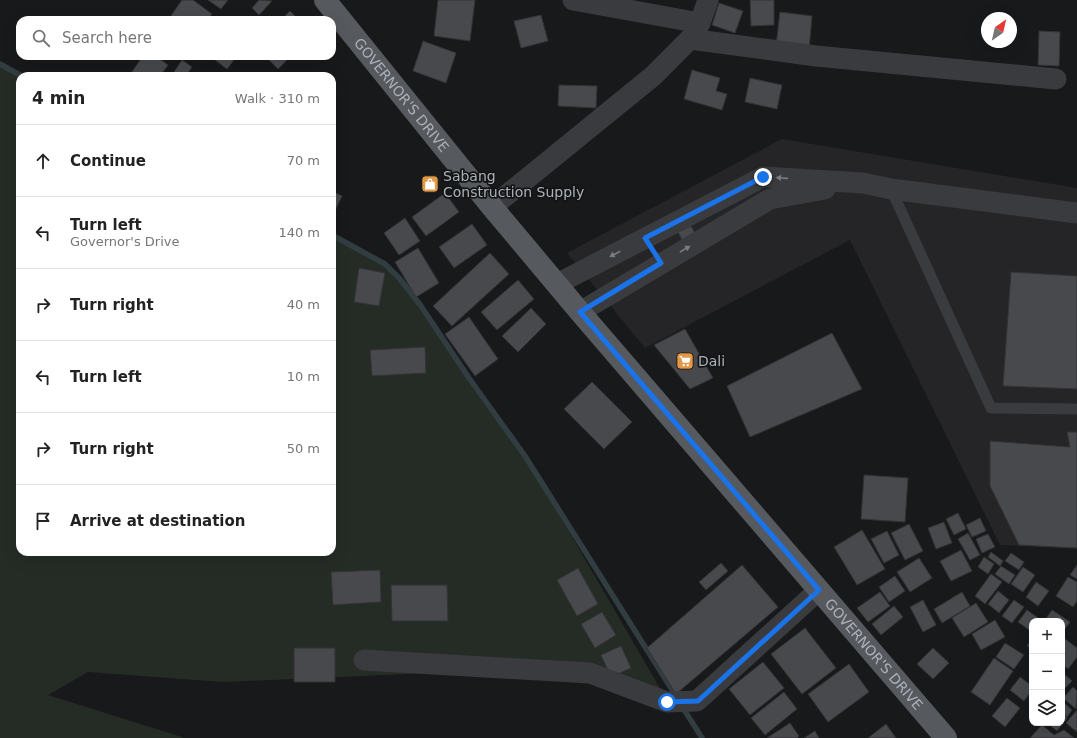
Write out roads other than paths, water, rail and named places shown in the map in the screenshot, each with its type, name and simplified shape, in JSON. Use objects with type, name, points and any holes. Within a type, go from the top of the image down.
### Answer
[{"type":"main road","name":"GOVERNOR'S DRIVE","points":[[325,0],[492,207],[580,312],[946,738]]},
{"type":"street","points":[[573,0],[695,31],[816,56],[1056,79]]},
{"type":"street","points":[[492,207],[654,76],[695,31],[708,0]]},
{"type":"street","points":[[557,284],[763,177],[863,183],[891,189],[1077,213]]},
{"type":"street","points":[[580,312],[770,199],[863,183]]},
{"type":"street","points":[[645,238],[661,263]]},
{"type":"street","points":[[364,660],[590,672],[667,702],[698,701],[819,590]]},
{"type":"lane","points":[[891,189],[991,408],[1077,409]]},
{"type":"waterway","points":[[0,64],[16,73]]},
{"type":"waterway","points":[[336,237],[385,264],[400,279],[421,306],[469,378],[525,456],[676,696]]},
{"type":"waterway","points":[[683,708],[702,738]]},
{"type":"place","name":"Sabang Construction Supply","points":[[430,184]]},
{"type":"place","name":"Dali","points":[[685,361]]}]
